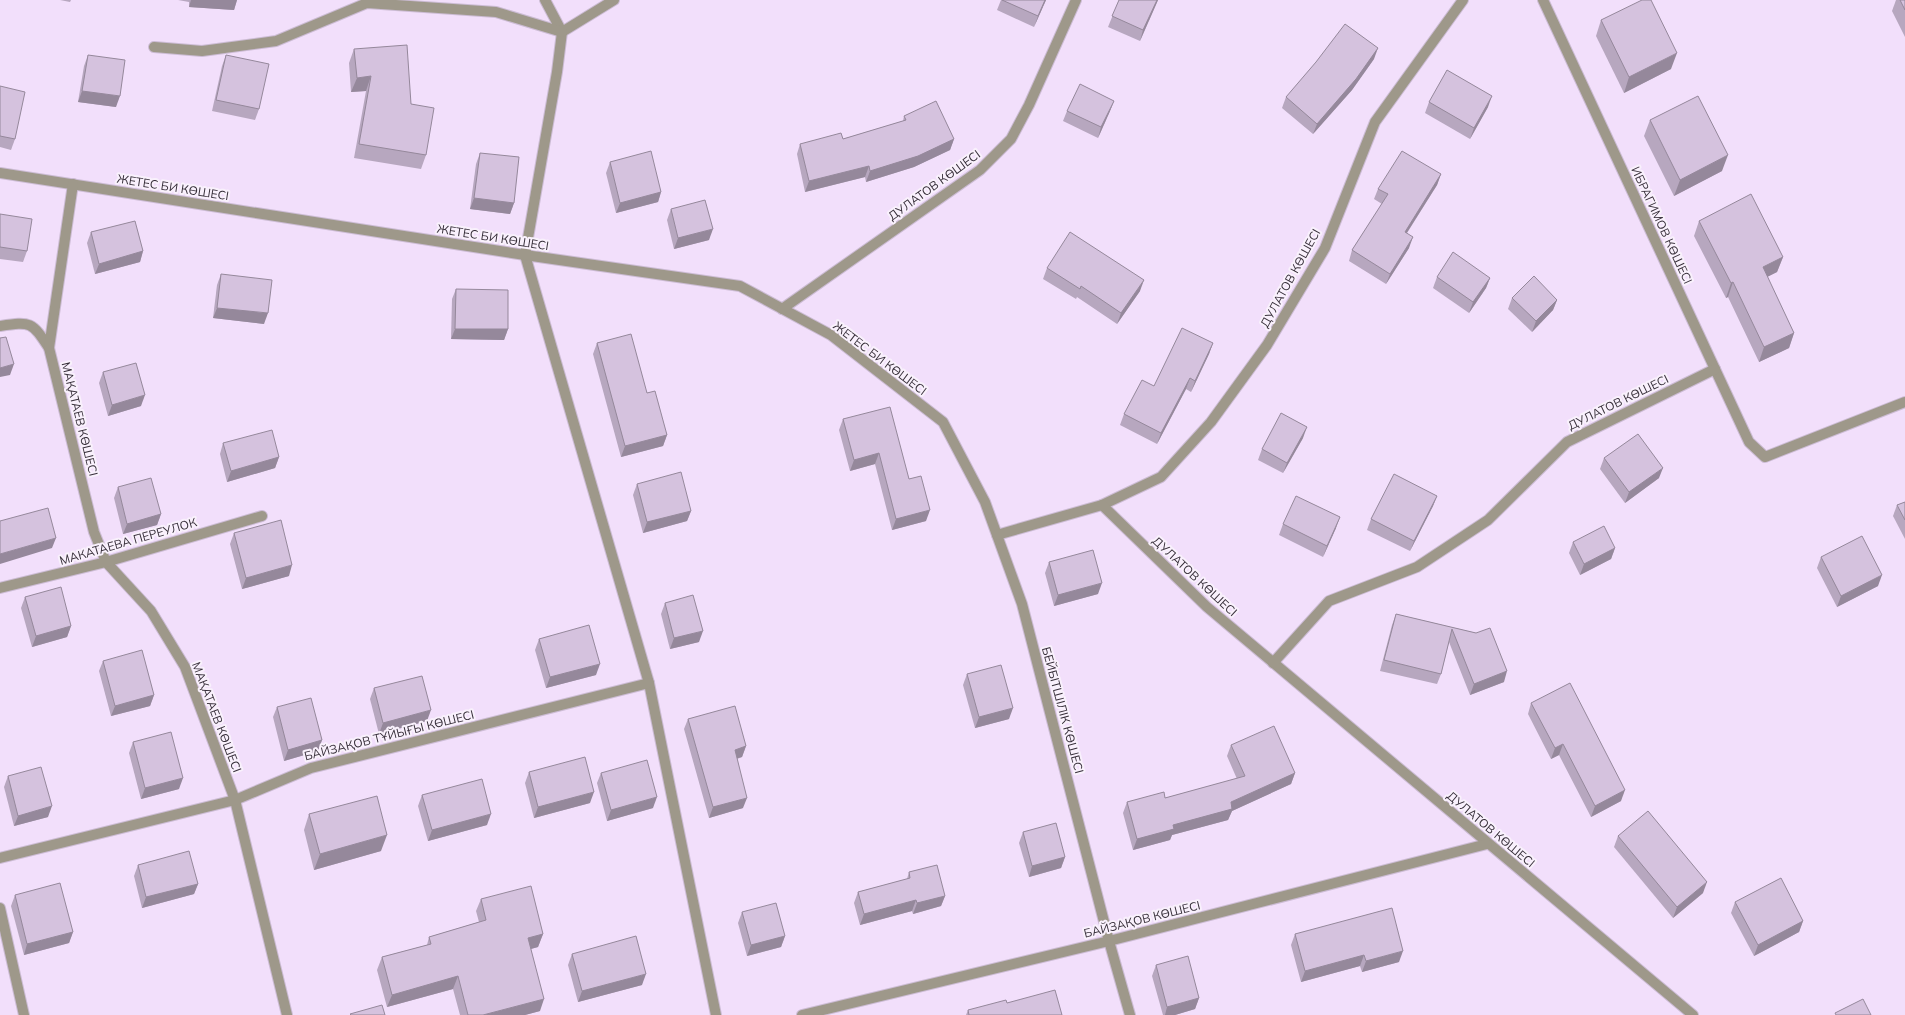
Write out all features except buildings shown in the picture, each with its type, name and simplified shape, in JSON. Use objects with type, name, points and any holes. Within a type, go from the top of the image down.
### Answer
[{"type":"street","points":[[545,0],[562,32],[557,72],[525,255],[649,683],[716,1015]]},
{"type":"street","points":[[154,47],[202,51],[276,41],[367,3],[496,12],[562,32],[614,0]]},
{"type":"street","name":"ДУЛАТОВ КӨШЕСІ","points":[[782,309],[980,170],[1011,139],[1029,105],[1076,0]]},
{"type":"street","name":"ДУЛАТОВ КӨШЕСІ","points":[[997,535],[1102,505],[1161,477],[1211,422],[1267,345],[1325,248],[1375,122],[1463,0]]},
{"type":"street","name":"ИБРАГИМОВ КӨШЕСІ","points":[[1543,0],[1749,442],[1765,457],[1905,402]]},
{"type":"street","name":"ЖЕТЕС БИ КӨШЕСІ","points":[[0,173],[525,255],[740,286],[831,335],[943,422]]},
{"type":"street","points":[[49,348],[72,184]]},
{"type":"street","name":"МАҚАТАЕВ КӨШЕСІ","points":[[0,326],[22,322],[37,329],[49,348],[94,532],[106,562],[151,611],[185,667],[235,800],[287,1015]]},
{"type":"street","name":"ДУЛАТОВ КӨШЕСІ","points":[[1273,664],[1329,601],[1417,567],[1488,520],[1567,442],[1715,369]]},
{"type":"street","name":"БЕЙБІТШІЛІК КӨШЕСІ","points":[[943,422],[985,502],[1022,604],[1109,940],[1130,1015]]},
{"type":"street","name":"ДУЛАТОВ КӨШЕСІ","points":[[1102,505],[1207,607],[1273,664],[1693,1015]]},
{"type":"street","name":"МАКАТАЕВА ПЕРЕУЛОК","points":[[0,588],[106,562],[262,516]]},
{"type":"street","name":"БАЙЗАҚОВ ТҰЙЫҒЫ КӨШЕСІ","points":[[0,858],[235,800],[310,768],[649,683]]},
{"type":"street","name":"БАЙЗАҚОВ КӨШЕСІ","points":[[802,1015],[1109,940],[1487,844]]},
{"type":"street","points":[[0,908],[24,1015]]}]
